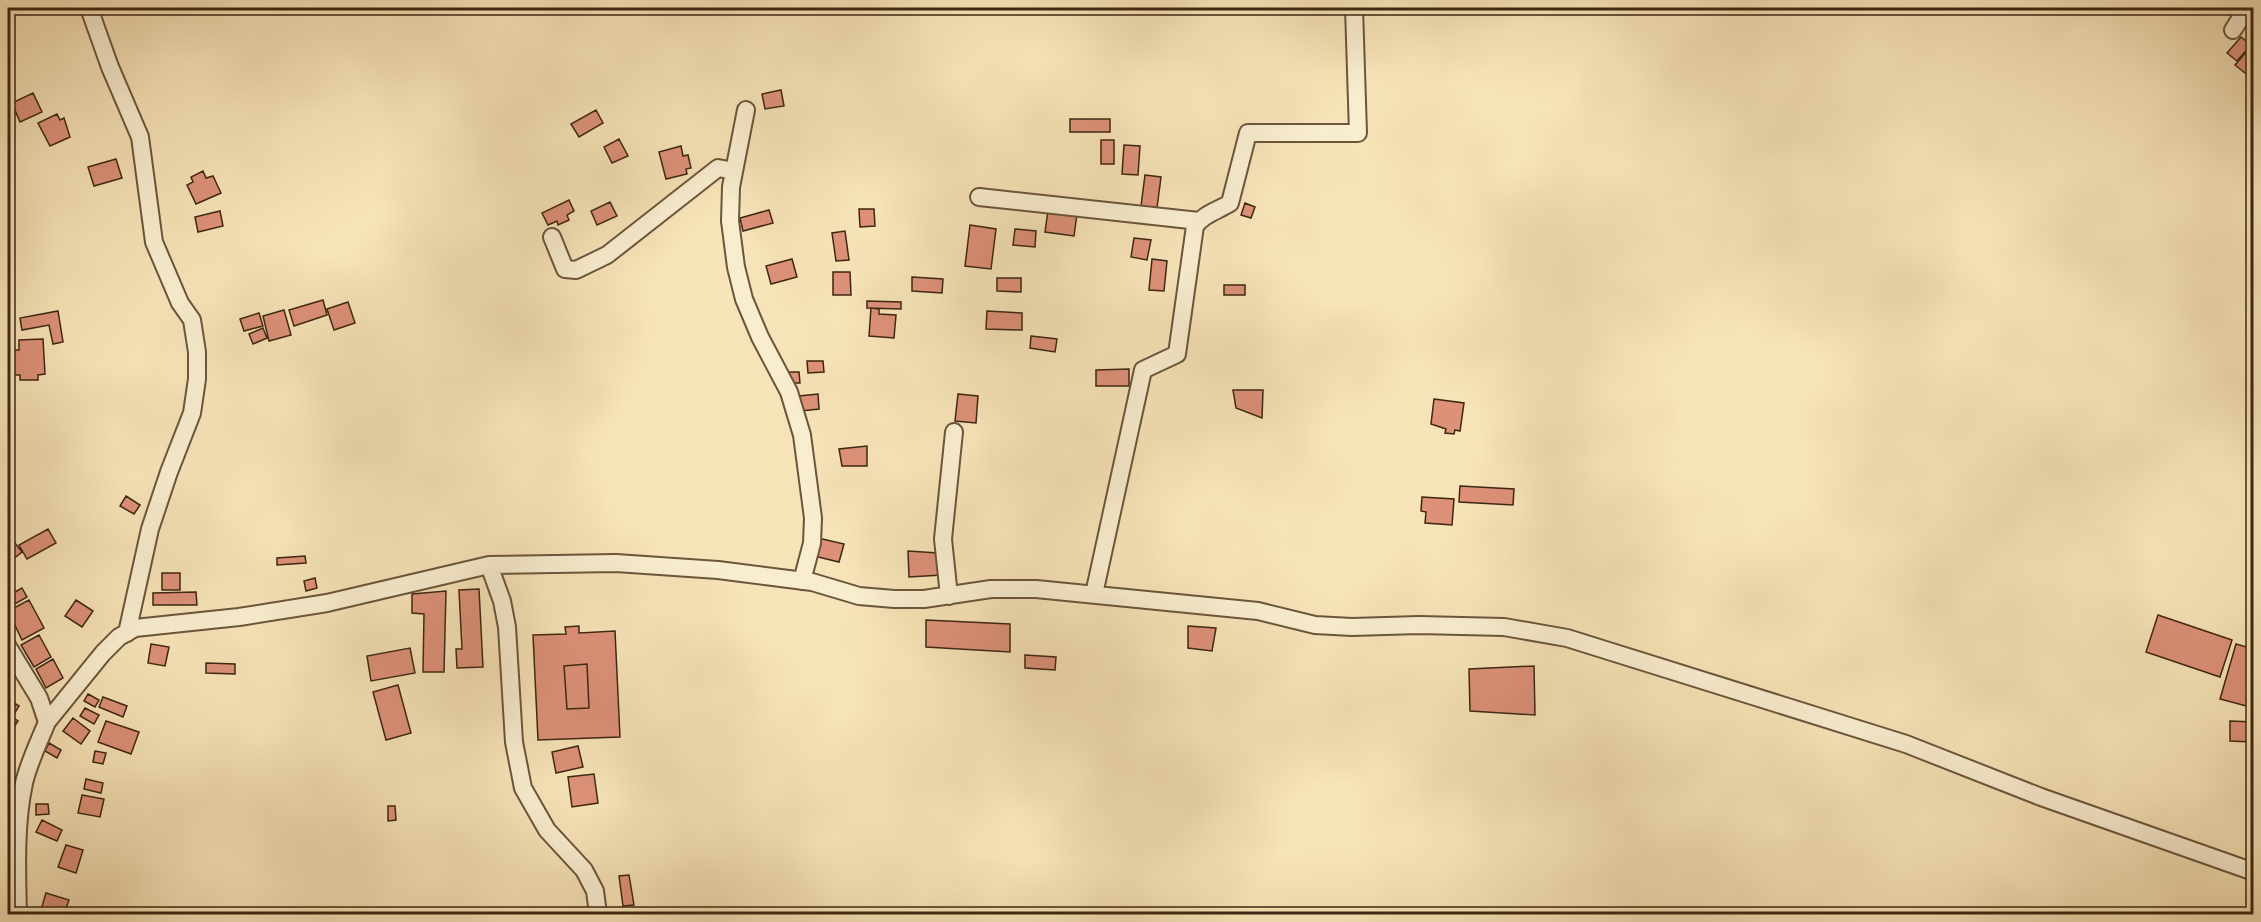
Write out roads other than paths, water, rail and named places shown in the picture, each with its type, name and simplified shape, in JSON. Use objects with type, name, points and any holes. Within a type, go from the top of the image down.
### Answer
[{"type":"street","points":[[89,8],[110,68],[140,137],[154,242],[180,303],[192,320],[198,359],[192,413],[150,529],[127,633]]},
{"type":"street","points":[[1094,594],[1143,370],[1177,354],[1195,226],[1203,216],[1218,211],[1230,203],[1248,133],[1358,133],[1354,8]]},
{"type":"street","points":[[2233,30],[2247,8]]},
{"type":"street","points":[[746,110],[731,187],[730,221],[736,267],[744,298],[760,337],[789,392],[802,435],[813,518],[812,543],[802,581]]},
{"type":"street","points":[[552,237],[565,269],[576,270],[607,255],[718,168],[734,171]]},
{"type":"street","points":[[979,197],[1199,221]]},
{"type":"street","points":[[949,596],[943,539],[954,432]]},
{"type":"street","points":[[18,915],[19,827],[24,784],[32,759],[47,722],[103,653],[119,637],[135,628],[327,603],[434,576],[489,565],[616,562],[718,570],[802,581],[859,596],[894,599],[949,596],[992,589],[1036,589],[1258,611],[1315,625],[1504,627],[1567,638],[1906,744],[2041,797],[2253,872]]},
{"type":"street","points":[[489,565],[502,601],[507,627],[514,742],[523,788],[547,830],[584,870],[595,891],[598,915]]},
{"type":"street","points":[[8,647],[39,698],[47,722]]}]
